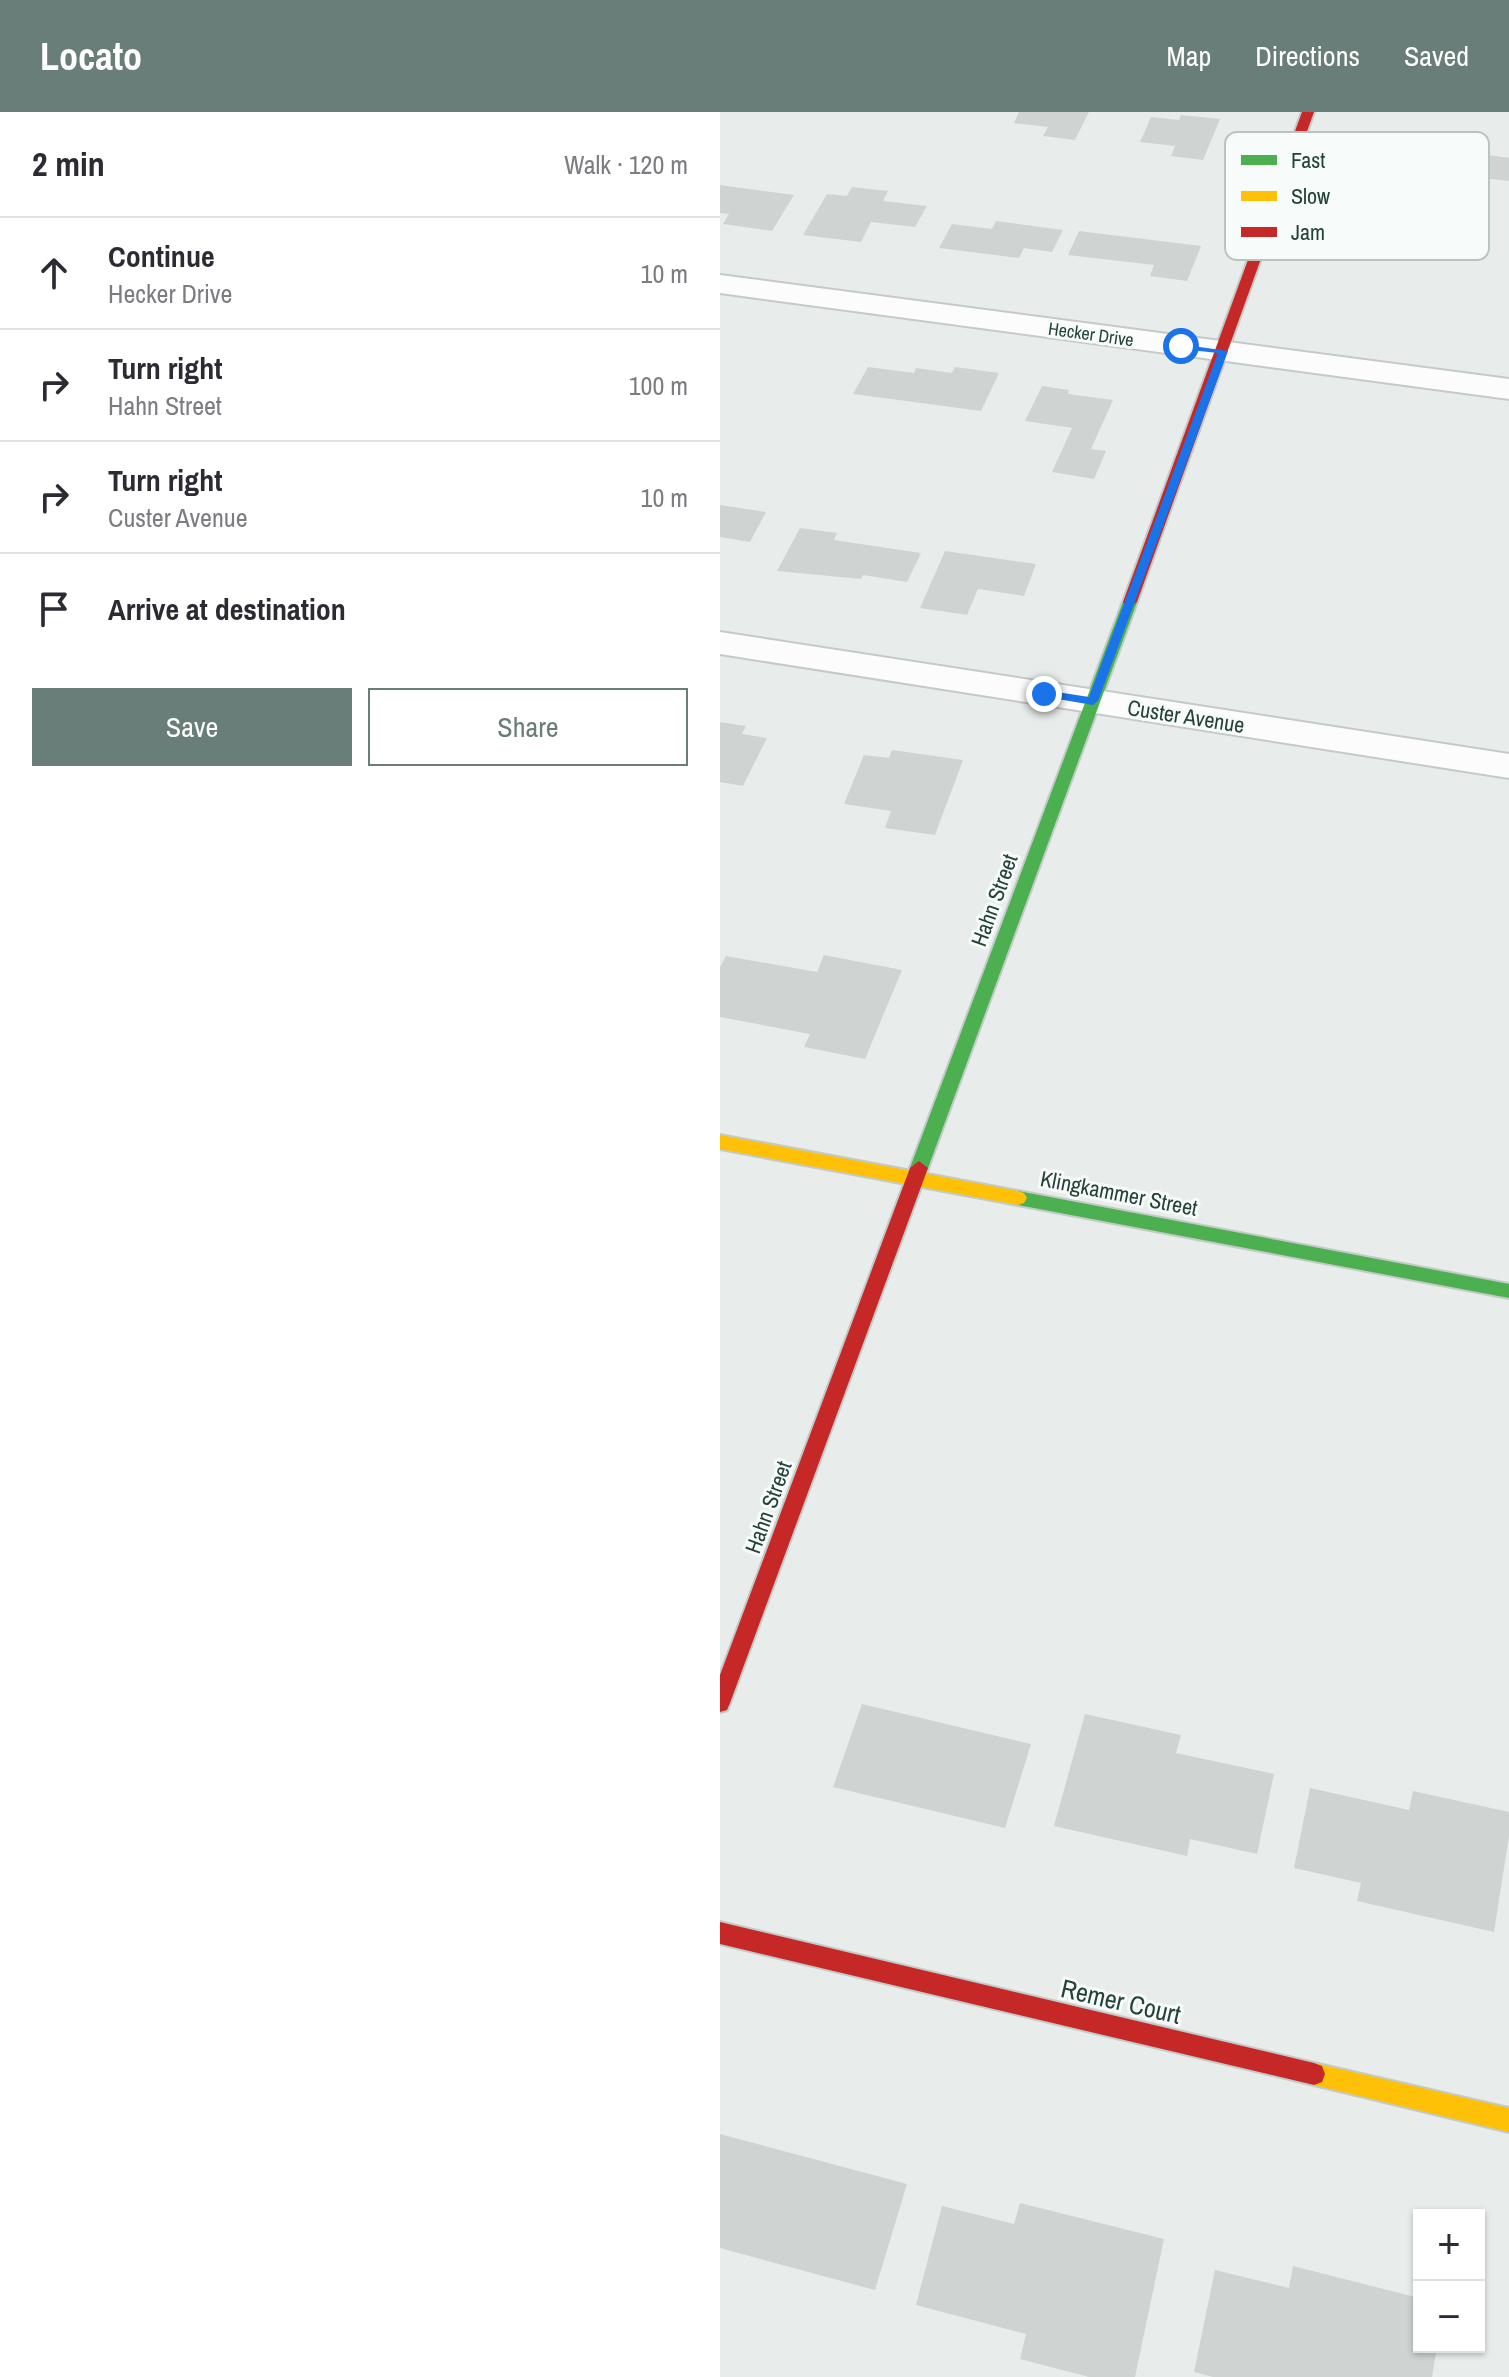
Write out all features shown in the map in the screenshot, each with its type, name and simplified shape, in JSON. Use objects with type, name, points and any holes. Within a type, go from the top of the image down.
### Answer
[{"type":"street","name":"Hahn Street","points":[[1301,132],[1308,112]]},
{"type":"street","name":"Hahn Street","points":[[720,1703],[1255,260]]},
{"type":"street","name":"Hecker Drive","points":[[720,284],[1509,389]]},
{"type":"street","name":"Custer Avenue","points":[[720,643],[1509,766]]},
{"type":"street","name":"Klingkammer Street","points":[[720,1142],[1509,1291]]},
{"type":"street","name":"Remer Court","points":[[720,1933],[1509,2120]]},
{"type":"building","points":[[1019,112],[1089,112],[1075,140],[1043,136],[1048,127],[1014,123]]},
{"type":"building","points":[[1181,115],[1220,119],[1203,160],[1171,156],[1175,146],[1140,142],[1151,117],[1179,120]]},
{"type":"building","points":[[1489,155],[1509,158],[1509,181],[1489,179]]},
{"type":"building","points":[[720,185],[794,195],[772,231],[723,224],[729,214],[720,213]]},
{"type":"building","points":[[852,187],[888,191],[883,201],[927,206],[915,227],[871,222],[861,242],[803,235],[827,194],[847,196]]},
{"type":"building","points":[[996,221],[1063,230],[1052,252],[1024,248],[1019,258],[939,248],[952,224],[992,229]]},
{"type":"building","points":[[1079,231],[1201,246],[1187,281],[1150,276],[1154,265],[1068,255]]},
{"type":"building","points":[[868,367],[914,373],[916,368],[952,373],[955,367],[999,373],[981,411],[853,394]]},
{"type":"building","points":[[1042,386],[1069,390],[1068,394],[1113,400],[1091,449],[1106,451],[1094,479],[1052,472],[1072,428],[1025,421]]},
{"type":"building","points":[[720,505],[766,512],[750,542],[720,537]]},
{"type":"building","points":[[800,528],[837,533],[834,540],[921,553],[907,582],[863,575],[861,579],[777,571]]},
{"type":"building","points":[[945,551],[1036,564],[1024,596],[978,589],[967,615],[920,608]]},
{"type":"building","points":[[720,722],[746,726],[742,734],[767,738],[743,786],[720,782]]},
{"type":"building","points":[[892,750],[963,760],[935,835],[885,828],[891,811],[844,804],[864,755],[889,758]]},
{"type":"building","points":[[824,955],[902,970],[865,1059],[804,1047],[810,1034],[720,1017],[720,967],[726,956],[817,972]]},
{"type":"building","points":[[862,1704],[1031,1744],[1005,1828],[833,1787]]},
{"type":"building","points":[[1085,1714],[1181,1735],[1176,1753],[1274,1774],[1257,1854],[1190,1839],[1187,1856],[1054,1826]]},
{"type":"building","points":[[1310,1788],[1409,1810],[1413,1791],[1509,1812],[1509,1836],[1494,1932],[1357,1901],[1361,1883],[1294,1868]]},
{"type":"building","points":[[720,2134],[907,2184],[875,2290],[720,2248]]},
{"type":"building","points":[[1020,2203],[1164,2239],[1135,2377],[1089,2377],[1020,2359],[1026,2334],[916,2305],[942,2206],[1014,2224]]},
{"type":"building","points":[[1293,2266],[1413,2296],[1413,2353],[1436,2353],[1432,2377],[1213,2377],[1194,2372],[1215,2270],[1289,2288]]},
{"type":"traffic: fast","points":[[919,1168],[1130,602]]},
{"type":"traffic: fast","points":[[1018,1198],[1509,1291]]},
{"type":"traffic: slow","points":[[720,1142],[1018,1198]]},
{"type":"traffic: slow","points":[[1314,2074],[1509,2120]]},
{"type":"traffic: jam","points":[[1301,132],[1308,112]]},
{"type":"traffic: jam","points":[[1130,602],[1254,260]]},
{"type":"traffic: jam","points":[[720,1703],[919,1168]]},
{"type":"traffic: jam","points":[[720,1933],[1314,2074]]},
{"type":"route","points":[[1044,694],[1093,701],[1223,351],[1181,346]]}]
